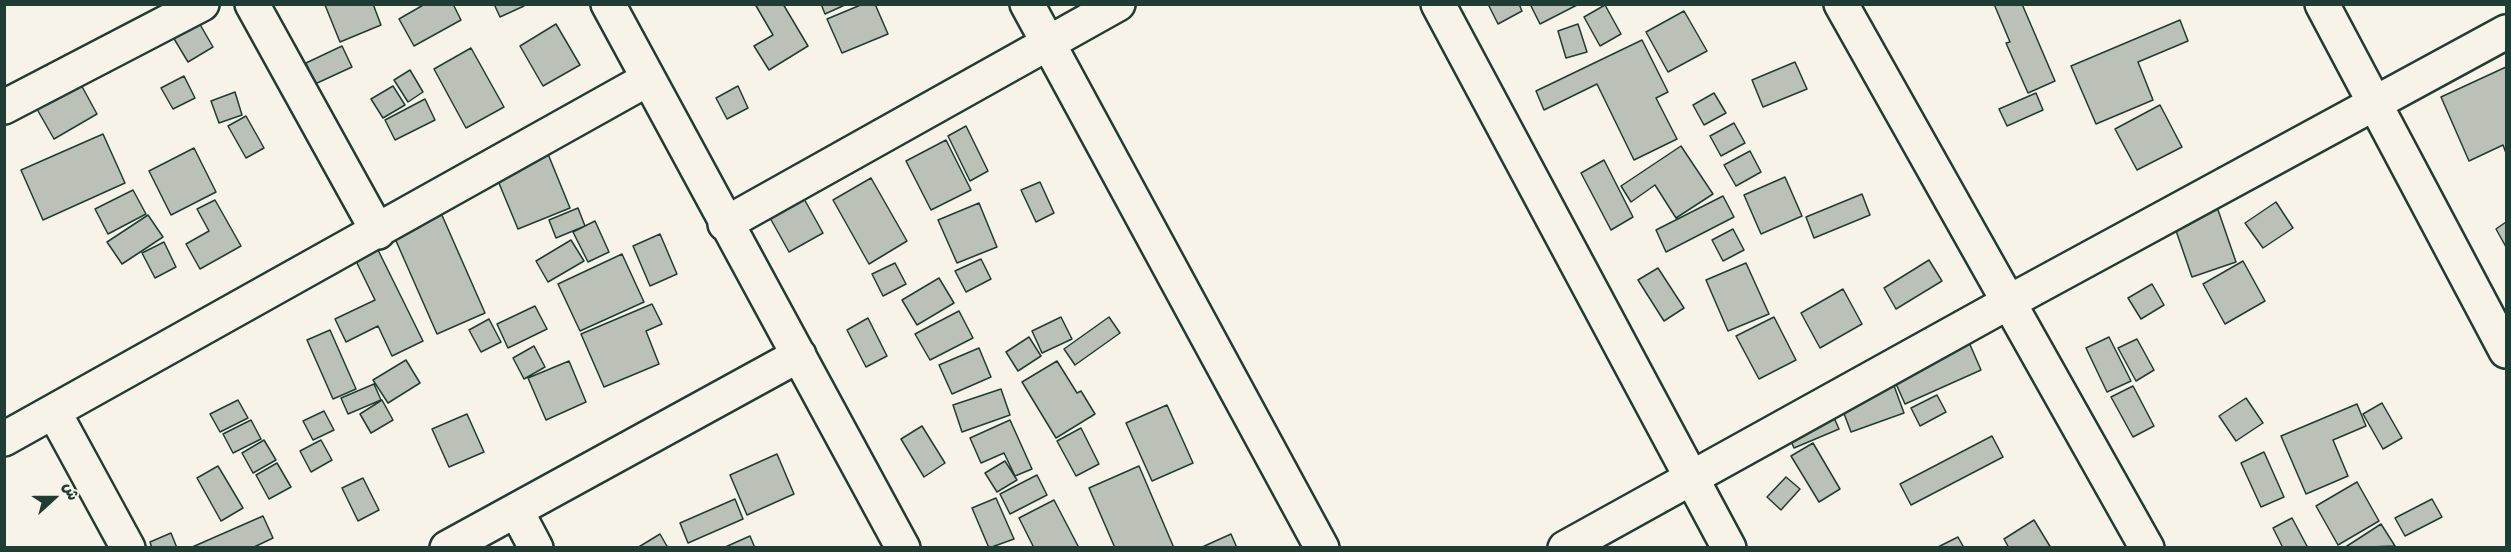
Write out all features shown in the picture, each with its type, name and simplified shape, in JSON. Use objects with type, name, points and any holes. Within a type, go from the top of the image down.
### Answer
[{"type":"street","points":[[4,107],[202,4]]},
{"type":"street","points":[[252,4],[378,232]]},
{"type":"street","points":[[608,4],[725,224],[903,548]]},
{"type":"street","points":[[1027,4],[1322,548]]},
{"type":"street","points":[[725,224],[1118,4]]},
{"type":"street","points":[[1438,4],[1729,548]]},
{"type":"street","points":[[1841,4],[2147,548]]},
{"type":"street","points":[[2322,4],[2506,351]]},
{"type":"street","points":[[1565,548],[2008,302],[2506,32]]},
{"type":"street","points":[[4,439],[378,232],[648,79]]},
{"type":"street","points":[[447,548],[799,356]]},
{"type":"street","points":[[54,412],[128,548]]},
{"type":"street","points":[[516,510],[536,548]]},
{"type":"building","points":[[373,4],[381,25],[340,42],[325,5]]},
{"type":"building","points":[[425,4],[453,4],[461,20],[414,46],[399,19]]},
{"type":"building","points":[[494,4],[523,4],[524,6],[500,17]]},
{"type":"building","points":[[755,4],[783,4],[808,46],[769,70],[754,46],[773,35]]},
{"type":"building","points":[[821,4],[847,4],[825,14]]},
{"type":"building","points":[[863,4],[875,4],[888,34],[842,53],[827,19]]},
{"type":"building","points":[[1488,4],[1519,4],[1522,11],[1498,24]]},
{"type":"building","points":[[1530,4],[1579,4],[1540,24]]},
{"type":"building","points":[[1994,4],[2022,4],[2055,81],[2028,93],[2006,43],[2010,42]]},
{"type":"building","points":[[1605,5],[1621,34],[1600,46],[1584,17]]},
{"type":"building","points":[[190,7],[213,47],[188,62],[164,22]]},
{"type":"building","points":[[1684,11],[1707,51],[1668,72],[1646,32]]},
{"type":"building","points":[[2180,20],[2188,41],[2138,62],[2153,100],[2096,124],[2071,66]]},
{"type":"building","points":[[556,24],[580,65],[543,86],[520,46]]},
{"type":"building","points":[[1578,24],[1587,52],[1566,58],[1558,31]]},
{"type":"building","points":[[1642,40],[1668,92],[1656,98],[1677,139],[1634,160],[1597,84],[1544,110],[1536,91]]},
{"type":"building","points":[[342,46],[352,67],[315,84],[306,63]]},
{"type":"building","points":[[471,48],[504,107],[466,128],[434,69]]},
{"type":"building","points":[[1795,62],[1807,89],[1763,107],[1752,80]]},
{"type":"building","points":[[2506,67],[2506,153],[2503,145],[2469,161],[2441,97]]},
{"type":"building","points":[[73,70],[97,114],[54,139],[29,95]]},
{"type":"building","points":[[410,70],[423,92],[408,102],[394,80]]},
{"type":"building","points":[[184,76],[195,98],[173,109],[161,88]]},
{"type":"building","points":[[393,86],[405,105],[383,118],[371,99]]},
{"type":"building","points":[[738,86],[748,108],[727,119],[716,98]]},
{"type":"building","points":[[235,92],[242,115],[219,123],[211,101]]},
{"type":"building","points":[[1714,93],[1726,113],[1704,125],[1693,105]]},
{"type":"building","points":[[2036,93],[2043,110],[2007,126],[1999,109]]},
{"type":"building","points":[[425,99],[435,120],[395,140],[385,120]]},
{"type":"building","points":[[2160,105],[2182,147],[2137,170],[2115,129]]},
{"type":"building","points":[[246,116],[264,148],[246,158],[228,126]]},
{"type":"building","points":[[1734,123],[1745,143],[1721,156],[1710,136]]},
{"type":"building","points":[[966,126],[988,171],[970,181],[948,136]]},
{"type":"building","points":[[103,134],[125,183],[43,220],[21,170]]},
{"type":"building","points":[[946,140],[971,190],[931,210],[906,161]]},
{"type":"building","points":[[1681,146],[1713,194],[1676,218],[1655,185],[1631,202],[1621,186]]},
{"type":"building","points":[[194,148],[216,192],[171,215],[149,171]]},
{"type":"building","points":[[1750,151],[1761,172],[1736,186],[1724,165]]},
{"type":"building","points":[[548,154],[570,208],[518,229],[496,176]]},
{"type":"building","points":[[1604,160],[1633,217],[1611,230],[1581,173]]},
{"type":"building","points":[[1785,177],[1802,216],[1761,234],[1744,195]]},
{"type":"building","points":[[871,178],[907,241],[869,264],[833,200]]},
{"type":"building","points":[[1040,182],[1054,213],[1036,222],[1021,190]]},
{"type":"building","points":[[133,190],[146,214],[108,234],[95,209]]},
{"type":"building","points":[[1862,194],[1870,215],[1814,238],[1806,217]]},
{"type":"building","points":[[1723,196],[1734,217],[1666,252],[1656,230]]},
{"type":"building","points":[[803,197],[823,233],[789,252],[769,216]]},
{"type":"building","points":[[215,200],[241,246],[200,269],[186,244],[209,231],[197,209]]},
{"type":"building","points":[[2276,202],[2293,228],[2263,248],[2245,223]]},
{"type":"building","points":[[979,203],[997,247],[957,263],[938,220]]},
{"type":"building","points":[[2217,207],[2236,262],[2192,277],[2173,222]]},
{"type":"building","points":[[578,208],[585,226],[556,238],[549,220]]},
{"type":"building","points":[[441,213],[485,313],[437,334],[393,234]]},
{"type":"building","points":[[148,215],[163,237],[122,264],[107,242]]},
{"type":"building","points":[[595,221],[609,252],[588,262],[573,232]]},
{"type":"building","points":[[2506,222],[2506,247],[2496,229]]},
{"type":"building","points":[[1733,229],[1744,250],[1723,261],[1712,240]]},
{"type":"building","points":[[660,234],[677,274],[650,286],[633,246]]},
{"type":"building","points":[[571,240],[584,261],[548,282],[536,261]]},
{"type":"building","points":[[164,242],[176,267],[155,278],[142,253]]},
{"type":"building","points":[[377,248],[423,341],[392,356],[378,326],[346,342],[335,319],[375,300],[355,259]]},
{"type":"building","points":[[622,254],[644,302],[580,331],[558,284]]},
{"type":"building","points":[[981,259],[991,279],[966,292],[955,271]]},
{"type":"building","points":[[1929,260],[1942,281],[1896,309],[1884,288]]},
{"type":"building","points":[[2243,261],[2265,301],[2225,324],[2203,284]]},
{"type":"building","points":[[895,263],[906,284],[883,296],[872,274]]},
{"type":"building","points":[[1746,263],[1769,314],[1728,331],[1706,280]]},
{"type":"building","points":[[1658,268],[1684,308],[1664,321],[1638,280]]},
{"type":"building","points":[[939,278],[954,303],[917,325],[902,300]]},
{"type":"building","points":[[2152,284],[2164,305],[2141,319],[2128,298]]},
{"type":"building","points":[[1843,289],[1862,324],[1820,348],[1801,313]]},
{"type":"building","points":[[652,304],[662,324],[646,331],[659,364],[604,387],[581,334]]},
{"type":"building","points":[[535,306],[547,329],[508,348],[497,324]]},
{"type":"building","points":[[959,311],[973,338],[930,360],[915,334]]},
{"type":"building","points":[[1061,317],[1072,339],[1042,353],[1032,331]]},
{"type":"building","points":[[1109,317],[1120,333],[1075,365],[1064,349]]},
{"type":"building","points":[[1774,317],[1796,360],[1759,379],[1736,336]]},
{"type":"building","points":[[868,318],[887,356],[866,367],[847,330]]},
{"type":"building","points":[[489,319],[501,342],[481,352],[469,330]]},
{"type":"building","points":[[330,330],[356,389],[333,399],[307,340]]},
{"type":"building","points":[[1029,337],[1041,356],[1018,371],[1006,352]]},
{"type":"building","points":[[2109,337],[2131,381],[2107,392],[2086,348]]},
{"type":"building","points":[[2137,339],[2154,370],[2136,381],[2118,348]]},
{"type":"building","points":[[1968,340],[1981,370],[1905,404],[1892,375]]},
{"type":"building","points":[[534,346],[545,367],[524,379],[513,358]]},
{"type":"building","points":[[979,348],[991,377],[952,394],[939,365]]},
{"type":"building","points":[[406,360],[420,383],[388,403],[373,380]]},
{"type":"building","points":[[569,361],[586,402],[546,420],[528,378]]},
{"type":"building","points":[[1057,361],[1077,393],[1081,391],[1095,414],[1056,438],[1022,382]]},
{"type":"building","points":[[1893,383],[1904,413],[1851,432],[1840,403]]},
{"type":"building","points":[[374,384],[381,400],[348,414],[341,398]]},
{"type":"building","points":[[2133,386],[2154,426],[2133,437],[2111,397]]},
{"type":"building","points":[[1001,389],[1010,415],[962,432],[953,405]]},
{"type":"building","points":[[1937,395],[1946,412],[1920,426],[1911,408]]},
{"type":"building","points":[[2246,398],[2263,423],[2236,441],[2219,416]]},
{"type":"building","points":[[238,400],[248,418],[220,432],[210,414]]},
{"type":"building","points":[[382,400],[393,420],[371,433],[360,414]]},
{"type":"building","points":[[2382,403],[2402,438],[2383,449],[2363,414]]},
{"type":"building","points":[[2357,404],[2366,426],[2333,440],[2348,476],[2306,494],[2281,436]]},
{"type":"building","points":[[1167,405],[1193,463],[1152,481],[1126,423]]},
{"type":"building","points":[[324,411],[334,430],[313,440],[303,421]]},
{"type":"building","points":[[1831,411],[1839,429],[1794,448],[1786,430]]},
{"type":"building","points":[[467,414],[484,452],[449,467],[432,429]]},
{"type":"building","points":[[251,420],[261,439],[233,453],[223,434]]},
{"type":"building","points":[[1010,420],[1032,469],[1015,476],[1004,453],[981,463],[970,438]]},
{"type":"building","points":[[922,426],[945,463],[924,477],[901,439]]},
{"type":"building","points":[[1081,428],[1099,464],[1076,476],[1057,441]]},
{"type":"building","points":[[1992,436],[2003,457],[1911,505],[1900,484]]},
{"type":"building","points":[[264,440],[276,460],[253,473],[242,453]]},
{"type":"building","points":[[321,440],[332,460],[311,472],[300,451]]},
{"type":"building","points":[[1813,443],[1840,489],[1819,502],[1791,456]]},
{"type":"building","points":[[2264,452],[2284,497],[2261,507],[2241,463]]},
{"type":"building","points":[[777,454],[794,494],[747,515],[730,475]]},
{"type":"building","points":[[1005,461],[1017,480],[997,492],[985,473]]},
{"type":"building","points":[[277,463],[291,487],[269,499],[256,475]]},
{"type":"building","points":[[218,466],[243,508],[221,521],[197,478]]},
{"type":"building","points":[[1139,466],[1174,548],[1115,548],[1089,488]]},
{"type":"building","points":[[1037,475],[1047,495],[1010,514],[1000,494]]},
{"type":"building","points":[[1786,477],[1800,489],[1781,510],[1767,497]]},
{"type":"building","points":[[363,478],[379,510],[358,521],[342,488]]},
{"type":"building","points":[[2357,482],[2379,521],[2338,545],[2316,506]]},
{"type":"building","points":[[996,498],[1014,539],[989,548],[972,508]]},
{"type":"building","points":[[735,499],[743,519],[688,543],[680,523]]},
{"type":"building","points":[[2432,499],[2442,517],[2405,536],[2395,518]]},
{"type":"building","points":[[1054,500],[1078,546],[1075,548],[1034,548],[1019,518]]},
{"type":"building","points":[[263,516],[273,538],[252,548],[190,548]]},
{"type":"building","points":[[2292,518],[2308,548],[2283,548],[2273,528]]},
{"type":"building","points":[[2034,520],[2051,548],[2009,548],[2004,539]]},
{"type":"building","points":[[2381,524],[2395,546],[2344,548]]},
{"type":"building","points":[[171,533],[177,548],[152,548],[150,542]]},
{"type":"building","points":[[660,534],[668,548],[637,548]]},
{"type":"building","points":[[1231,534],[1237,548],[1200,548]]},
{"type":"building","points":[[750,536],[755,548],[723,548]]},
{"type":"building","points":[[1958,537],[1964,548],[1936,548]]}]
